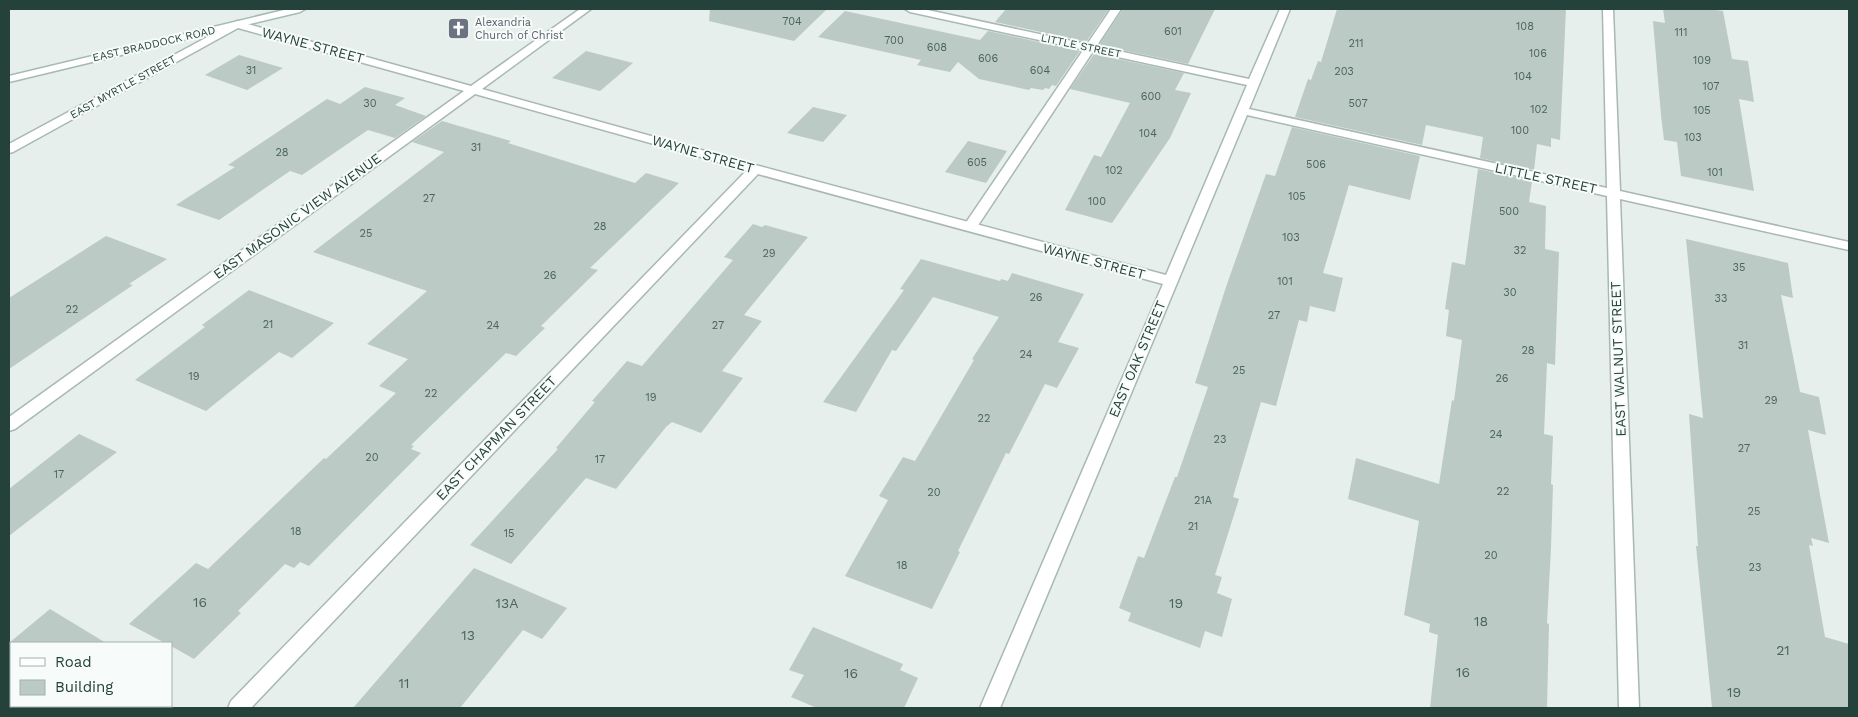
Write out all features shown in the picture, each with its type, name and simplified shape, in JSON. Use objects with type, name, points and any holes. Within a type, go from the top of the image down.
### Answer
[{"type":"street","name":"EAST BRADDOCK ROAD","points":[[9,79],[300,9]]},
{"type":"street","name":"EAST MASONIC VIEW AVENUE","points":[[9,425],[586,9]]},
{"type":"street","name":"LITTLE STREET","points":[[910,9],[1253,83]]},
{"type":"street","points":[[970,227],[1116,9]]},
{"type":"street","name":"EAST OAK STREET","points":[[990,708],[1243,111],[1284,9]]},
{"type":"street","name":"EAST WALNUT STREET","points":[[1608,9],[1629,708]]},
{"type":"street","name":"WAYNE STREET","points":[[237,24],[754,169],[1170,281]]},
{"type":"street","name":"EAST MYRTLE STREET","points":[[9,149],[237,24]]},
{"type":"street","name":"LITTLE STREET","points":[[1243,111],[1849,246]]},
{"type":"street","name":"EAST CHAPMAN STREET","points":[[238,708],[754,169]]},
{"type":"building","points":[[710,9],[827,9],[794,41],[709,21]]},
{"type":"building","points":[[1006,9],[1109,9],[1086,42],[995,22]]},
{"type":"building","points":[[1123,9],[1215,9],[1188,64],[1099,45]]},
{"type":"building","points":[[1337,9],[1566,9],[1560,140],[1551,138],[1551,147],[1537,144],[1534,170],[1480,158],[1483,137],[1426,125],[1422,145],[1295,117],[1308,79],[1311,80],[1318,61],[1321,62]]},
{"type":"building","points":[[1663,9],[1709,9],[1723,11],[1732,59],[1748,61],[1754,102],[1739,99],[1754,191],[1681,176],[1677,142],[1664,140],[1661,115],[1653,21],[1665,23]]},
{"type":"building","points":[[845,11],[980,40],[988,31],[1080,51],[1056,86],[1052,85],[1049,89],[1045,88],[1043,90],[1031,88],[1029,90],[979,79],[958,62],[950,72],[917,65],[921,60],[818,37]]},
{"type":"building","points":[[586,51],[633,63],[600,91],[552,78]]},
{"type":"building","points":[[1094,54],[1184,73],[1175,90],[1191,93],[1170,138],[1112,223],[1065,210],[1094,155],[1101,157],[1130,103],[1070,89]]},
{"type":"building","points":[[239,55],[283,68],[247,90],[205,75]]},
{"type":"building","points":[[365,87],[405,98],[395,105],[426,116],[395,138],[368,130],[302,175],[290,171],[219,220],[176,205],[235,167],[228,165],[327,99],[340,104]]},
{"type":"building","points":[[813,107],[847,115],[823,142],[787,133]]},
{"type":"building","points":[[442,121],[511,141],[508,143],[635,183],[646,173],[679,183],[590,268],[598,270],[541,326],[545,328],[516,356],[506,353],[411,445],[414,446],[411,449],[421,453],[309,566],[300,562],[294,568],[285,564],[238,611],[241,613],[194,659],[172,647],[172,642],[163,642],[129,624],[196,563],[208,569],[324,458],[326,459],[396,393],[379,386],[408,359],[367,344],[427,291],[313,252],[444,152],[412,142]]},
{"type":"building","points":[[1292,127],[1420,156],[1410,200],[1349,185],[1323,273],[1343,278],[1335,312],[1310,306],[1307,322],[1299,320],[1276,406],[1261,402],[1233,497],[1239,499],[1215,575],[1222,577],[1217,593],[1232,599],[1222,637],[1205,631],[1200,648],[1128,621],[1131,613],[1119,608],[1138,556],[1144,558],[1175,477],[1177,477],[1208,387],[1195,383],[1227,284],[1266,174],[1275,176]]},
{"type":"building","points":[[968,141],[1007,151],[986,183],[945,172]]},
{"type":"building","points":[[1478,169],[1532,181],[1529,202],[1546,206],[1545,249],[1559,252],[1555,365],[1547,363],[1544,434],[1553,436],[1551,548],[1547,623],[1549,624],[1547,708],[1430,708],[1438,635],[1429,632],[1430,624],[1404,615],[1419,521],[1348,499],[1356,458],[1439,484],[1452,400],[1454,401],[1462,340],[1446,336],[1449,310],[1445,309],[1452,262],[1465,265]]},
{"type":"building","points":[[753,224],[762,227],[765,225],[808,237],[744,315],[762,321],[722,371],[743,378],[701,433],[672,422],[616,489],[586,478],[511,564],[470,545],[558,449],[556,448],[595,402],[592,401],[627,361],[642,366],[733,260],[724,257]]},
{"type":"building","points":[[106,236],[167,259],[129,284],[133,285],[9,369],[9,298]]},
{"type":"building","points":[[1686,239],[1788,263],[1793,298],[1781,295],[1800,392],[1819,397],[1826,435],[1808,430],[1829,543],[1811,538],[1813,546],[1809,545],[1825,637],[1849,644],[1849,708],[1712,708],[1696,546],[1698,546],[1689,414],[1703,418]]},
{"type":"building","points":[[921,259],[1000,281],[1001,279],[1008,281],[1012,273],[1084,294],[1058,342],[1079,348],[1057,388],[1045,384],[1009,454],[1006,453],[932,609],[845,576],[888,500],[879,496],[903,457],[915,461],[974,360],[972,359],[999,317],[933,297],[896,351],[892,350],[856,412],[823,402],[904,290],[900,289]]},
{"type":"building","points":[[249,290],[334,323],[292,358],[279,352],[206,411],[135,380],[205,327],[202,325]]},
{"type":"building","points":[[79,434],[117,452],[9,536],[9,489]]},
{"type":"building","points":[[474,568],[567,608],[542,639],[523,630],[460,708],[353,708]]},
{"type":"building","points":[[50,609],[104,642],[10,642]]},
{"type":"building","points":[[813,627],[903,664],[900,670],[918,678],[904,708],[817,708],[791,697],[804,675],[789,670]]},
{"type":"place","name":"Alexandria Church of Christ","points":[[459,28]]}]
